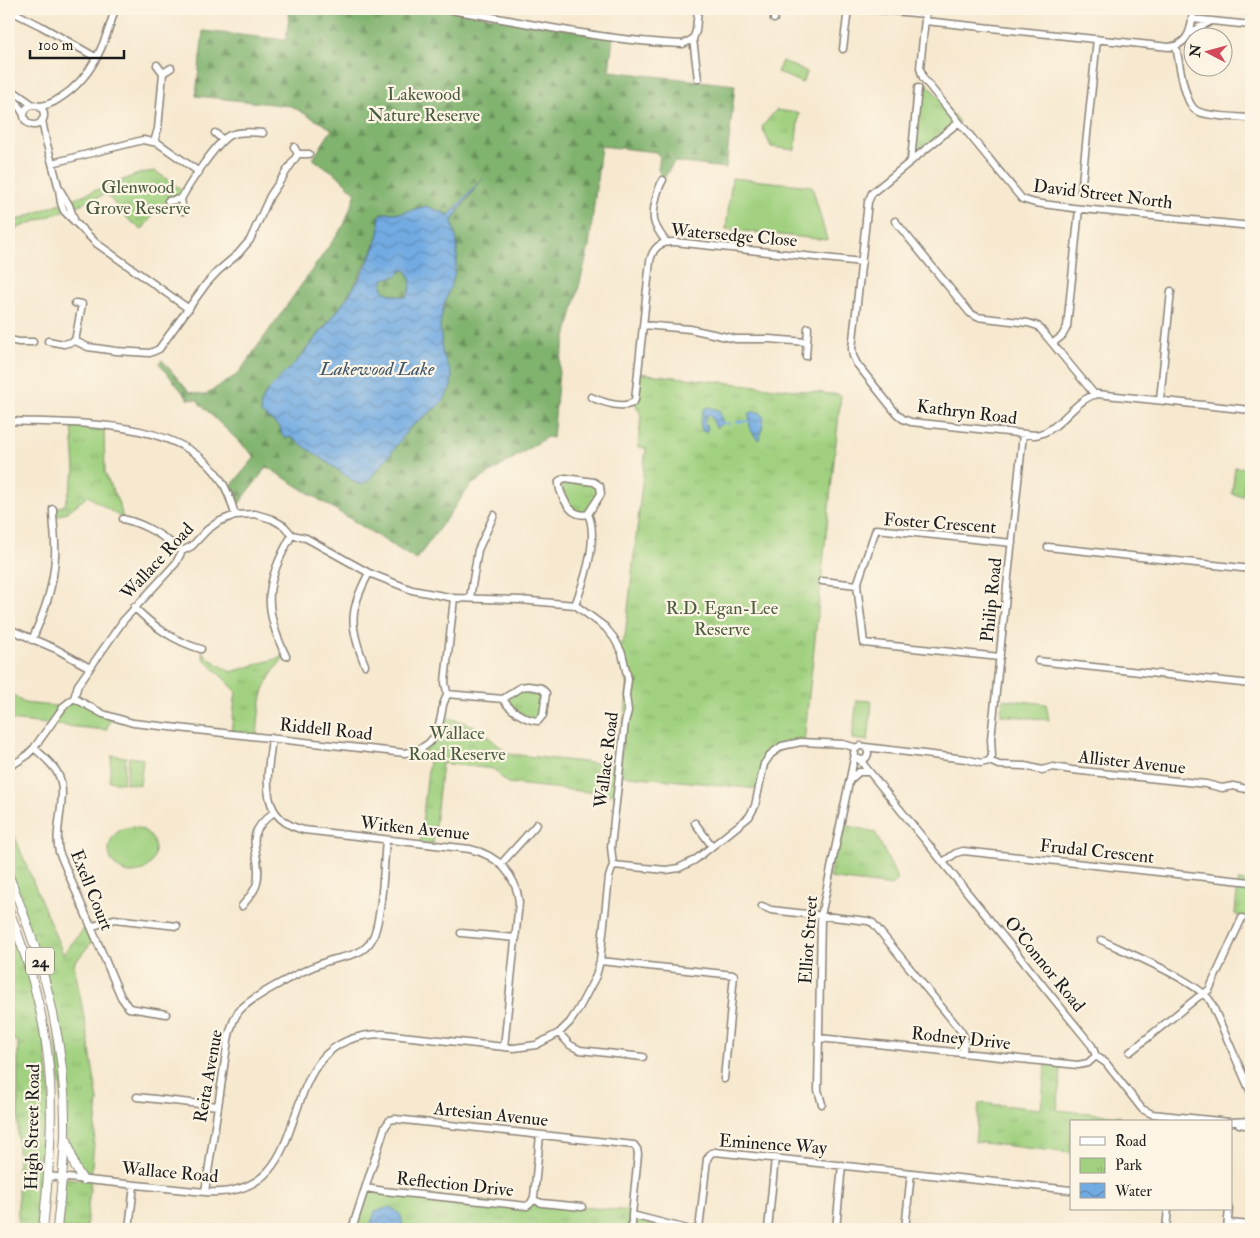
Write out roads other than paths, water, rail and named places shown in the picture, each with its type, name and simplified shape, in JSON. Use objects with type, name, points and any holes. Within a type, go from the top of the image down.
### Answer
[{"type":"main road","name":"High Street Road","points":[[9,876],[31,933],[50,994],[61,1064],[65,1133],[57,1229]]},
{"type":"main road","name":"High Street Road","points":[[9,910],[30,970],[45,1035],[50,1097],[48,1176],[43,1229]]},
{"type":"main road","points":[[65,1133],[75,1166],[83,1180]]},
{"type":"street","points":[[24,115],[28,107],[44,106],[54,102],[79,83],[97,58],[106,38],[115,9]]},
{"type":"street","points":[[444,9],[534,26],[613,38],[683,44],[693,39]]},
{"type":"street","points":[[698,9],[696,31],[693,39],[698,78]]},
{"type":"street","points":[[774,19],[775,9]]},
{"type":"street","points":[[843,49],[848,9]]},
{"type":"street","points":[[870,9],[1097,39],[1166,46],[1176,46],[1182,41]]},
{"type":"street","points":[[1191,28],[1193,9]]},
{"type":"street","points":[[10,11],[41,26],[97,58]]},
{"type":"street","name":"David Street North","points":[[926,15],[921,72],[925,81],[1022,199],[1034,203],[1079,209],[1251,226]]},
{"type":"street","points":[[1192,18],[1251,25]]},
{"type":"street","points":[[1199,28],[1211,21]]},
{"type":"street","points":[[1081,192],[1097,39]]},
{"type":"street","points":[[1176,46],[1187,98],[1192,108],[1202,113],[1251,118]]},
{"type":"street","points":[[154,142],[158,130],[163,73],[157,65]]},
{"type":"street","points":[[163,73],[171,68]]},
{"type":"street","points":[[9,88],[36,105],[43,117],[46,141],[59,189],[69,204],[74,220],[96,243],[188,309]]},
{"type":"street","points":[[910,161],[918,88]]},
{"type":"street","points":[[9,94],[17,103],[25,120],[46,141]]},
{"type":"street","points":[[32,125],[38,124],[54,102]]},
{"type":"street","name":"Kathryn Road","points":[[959,122],[870,196],[853,356],[857,364],[896,413],[903,419],[911,422],[1038,435],[1087,398],[1094,395]]},
{"type":"street","points":[[215,133],[224,140]]},
{"type":"street","points":[[183,211],[181,199],[224,140],[230,135],[263,133]]},
{"type":"street","points":[[52,163],[135,141],[154,142],[199,172]]},
{"type":"street","points":[[294,147],[298,154]]},
{"type":"street","points":[[298,154],[309,154]]},
{"type":"street","points":[[48,342],[64,344],[75,342],[108,351],[155,352],[164,344],[210,280],[250,240],[270,196],[298,154]]},
{"type":"street","points":[[663,180],[658,189],[654,218],[666,242]]},
{"type":"street","points":[[168,201],[181,199]]},
{"type":"street","points":[[1053,343],[1062,336],[1067,327],[1079,209]]},
{"type":"street","points":[[895,221],[970,313],[981,318],[1032,324],[1041,329],[1094,395],[1251,410]]},
{"type":"street","name":"Watersedge Close","points":[[591,397],[604,402],[627,405],[634,401],[651,256],[658,246],[666,242],[862,262]]},
{"type":"street","points":[[1160,400],[1172,291]]},
{"type":"street","points":[[75,342],[81,302]]},
{"type":"street","points":[[643,325],[690,330],[736,339],[768,338],[807,342]]},
{"type":"street","points":[[806,356],[808,328]]},
{"type":"street","points":[[9,340],[33,342]]},
{"type":"street","points":[[9,421],[120,426],[166,438],[200,457],[216,473],[227,491],[235,515]]},
{"type":"street","name":"Philip Road","points":[[990,759],[1024,434]]},
{"type":"street","points":[[568,478],[594,482],[600,486],[601,494],[588,514],[578,514],[572,510],[559,488],[561,479],[568,478]]},
{"type":"street","points":[[32,640],[45,610],[52,584],[55,556],[53,509]]},
{"type":"street","name":"Wallace Road","points":[[9,767],[25,757],[34,748],[64,706],[74,698],[78,685],[122,621],[176,563],[182,551],[192,546],[212,526],[235,515],[255,514],[268,518],[284,526],[292,535],[306,538],[369,573],[412,590],[454,598],[520,600],[576,605],[599,622],[611,634],[622,653],[628,673],[626,697],[628,711],[625,722],[611,847],[613,865],[609,877],[600,961],[594,981],[584,1000],[570,1022],[559,1033],[536,1045],[521,1047],[504,1047],[383,1034],[366,1035],[347,1041],[332,1049],[322,1058],[309,1076],[284,1149],[270,1169],[259,1179],[238,1189],[225,1192],[205,1192],[48,1176]]},
{"type":"street","points":[[576,605],[586,574],[590,547],[592,524],[588,514]]},
{"type":"street","points":[[470,598],[478,550],[494,515]]},
{"type":"street","points":[[123,519],[151,529],[182,551]]},
{"type":"street","name":"Foster Crescent","points":[[1000,657],[864,643],[858,585],[876,529],[1012,543]]},
{"type":"street","points":[[286,656],[277,639],[272,621],[270,595],[275,567],[292,535]]},
{"type":"street","points":[[1048,547],[1251,569]]},
{"type":"street","points":[[365,665],[355,640],[353,619],[356,602],[369,573]]},
{"type":"street","points":[[822,581],[858,585]]},
{"type":"street","name":"Riddell Road","points":[[74,698],[103,714],[127,722],[405,753],[415,751],[429,743],[441,724],[443,703],[447,694],[445,682],[454,598]]},
{"type":"street","points":[[134,607],[152,624],[168,635],[201,649]]},
{"type":"street","points":[[9,629],[56,649],[90,668]]},
{"type":"street","points":[[1038,661],[1251,684]]},
{"type":"street","points":[[447,694],[503,699],[524,686],[543,689],[546,693],[542,718],[538,721],[532,721],[509,706],[503,699]]},
{"type":"street","points":[[242,906],[254,890],[257,882],[254,840],[256,832],[263,821],[274,812],[267,790],[272,738]]},
{"type":"street","points":[[613,865],[672,870],[690,863],[741,825],[752,812],[758,798],[762,771],[768,758],[782,746],[796,743],[832,745],[860,755]]},
{"type":"street","name":"Allister Avenue","points":[[865,747],[981,763],[990,759],[999,765],[1031,766],[1042,770],[1056,767],[1206,784],[1222,788],[1233,786],[1251,790]]},
{"type":"street","name":"O'Connor Road","points":[[865,747],[868,752],[860,755],[868,770],[1091,1044],[1096,1056],[1106,1063],[1142,1109],[1147,1112],[1215,1120]]},
{"type":"street","name":"Exell Court","points":[[34,748],[60,776],[61,796],[57,836],[58,846],[90,927],[125,1005],[135,1010],[166,1014]]},
{"type":"street","name":"Allister Avenue","points":[[860,755],[885,751]]},
{"type":"street","name":"Elliot Street","points":[[822,1104],[818,1090],[821,916],[850,780],[860,755]]},
{"type":"street","points":[[850,780],[859,772],[868,770]]},
{"type":"street","name":"Witken Avenue","points":[[274,812],[288,825],[298,829],[470,848],[487,854],[501,864],[510,875],[518,895],[519,910],[504,1047]]},
{"type":"street","points":[[695,823],[712,846]]},
{"type":"street","points":[[501,864],[537,824]]},
{"type":"street","name":"Reita Avenue","points":[[205,1192],[230,1032],[239,1012],[255,998],[301,973],[328,961],[359,952],[366,948],[376,932],[378,922],[386,840]]},
{"type":"street","name":"Frudal Crescent","points":[[943,862],[956,853],[963,851],[1251,882]]},
{"type":"street","points":[[762,906],[771,910],[868,921],[876,925],[961,1031],[964,1037],[963,1053]]},
{"type":"street","points":[[1130,1052],[1211,988],[1242,918]]},
{"type":"street","points":[[90,927],[114,919],[177,926]]},
{"type":"street","points":[[461,933],[516,938]]},
{"type":"street","points":[[1101,940],[1190,983],[1204,994],[1211,1002],[1251,1093]]},
{"type":"street","points":[[600,961],[734,975],[724,1079]]},
{"type":"street","points":[[559,1033],[570,1044],[580,1050],[642,1057]]},
{"type":"street","name":"Rodney Drive","points":[[819,1038],[1081,1065],[1088,1063],[1096,1056]]},
{"type":"street","points":[[137,1097],[218,1106]]},
{"type":"street","name":"Artesian Avenue","points":[[352,1229],[385,1127],[392,1120],[540,1134],[634,1146],[638,1154],[632,1229]]},
{"type":"street","name":"O'Connor Road","points":[[1232,1122],[1251,1121]]},
{"type":"street","name":"O'Connor Road","points":[[1232,1122],[1251,1126]]},
{"type":"street","name":"Reflection Drive","points":[[366,1188],[520,1206],[530,1205],[533,1200],[540,1134]]},
{"type":"street","name":"Eminence Way","points":[[698,1228],[707,1161],[711,1153],[717,1152],[1070,1190]]},
{"type":"street","points":[[768,1229],[775,1158]]},
{"type":"street","points":[[836,1229],[842,1165]]},
{"type":"street","points":[[905,1229],[911,1173]]},
{"type":"street","points":[[129,1229],[134,1185]]},
{"type":"street","points":[[533,1200],[582,1207]]},
{"type":"street","points":[[1166,1229],[1168,1210]]},
{"type":"street","points":[[1229,1210],[1227,1226],[1251,1225]]},
{"type":"street","points":[[632,1215],[687,1229]]},
{"type":"street","name":"Artesian Avenue","points":[[627,1229],[632,1215]]},
{"type":"water","name":"Lakewood Lake","points":[[483,178],[452,221],[457,242],[457,259],[440,325],[442,352],[452,376],[451,386],[444,400],[438,406],[408,429],[369,480],[363,484],[358,484],[291,437],[286,438],[282,435],[280,427],[261,413],[263,399],[273,385],[297,361],[320,333],[353,289],[377,241],[380,215],[385,213],[402,213],[426,206],[449,215]],"holes":[[[402,270],[406,270],[411,284],[406,297],[384,292],[382,285],[384,279],[396,276]]]},
{"type":"water","points":[[708,407],[719,410],[723,423],[716,428],[711,416],[707,415],[704,422],[708,428],[706,432],[702,431],[700,423],[704,409]]},
{"type":"water","points":[[751,412],[760,412],[764,418],[760,439],[757,439],[750,429],[749,414]]},
{"type":"water","points":[[389,1207],[401,1216],[402,1226],[400,1229],[369,1229],[375,1212]]},
{"type":"waterway","points":[[737,422],[749,421]]},
{"type":"waterway","points":[[723,423],[730,424]]},
{"type":"park label","name":"Lakewood Nature Reserve","points":[[424,104]]},
{"type":"park label","name":"Glenwood Grove Reserve","points":[[138,197]]},
{"type":"park label","name":"R.D. Egan-Lee Reserve","points":[[722,618]]},
{"type":"park label","name":"Wallace Road Reserve","points":[[457,743]]}]
